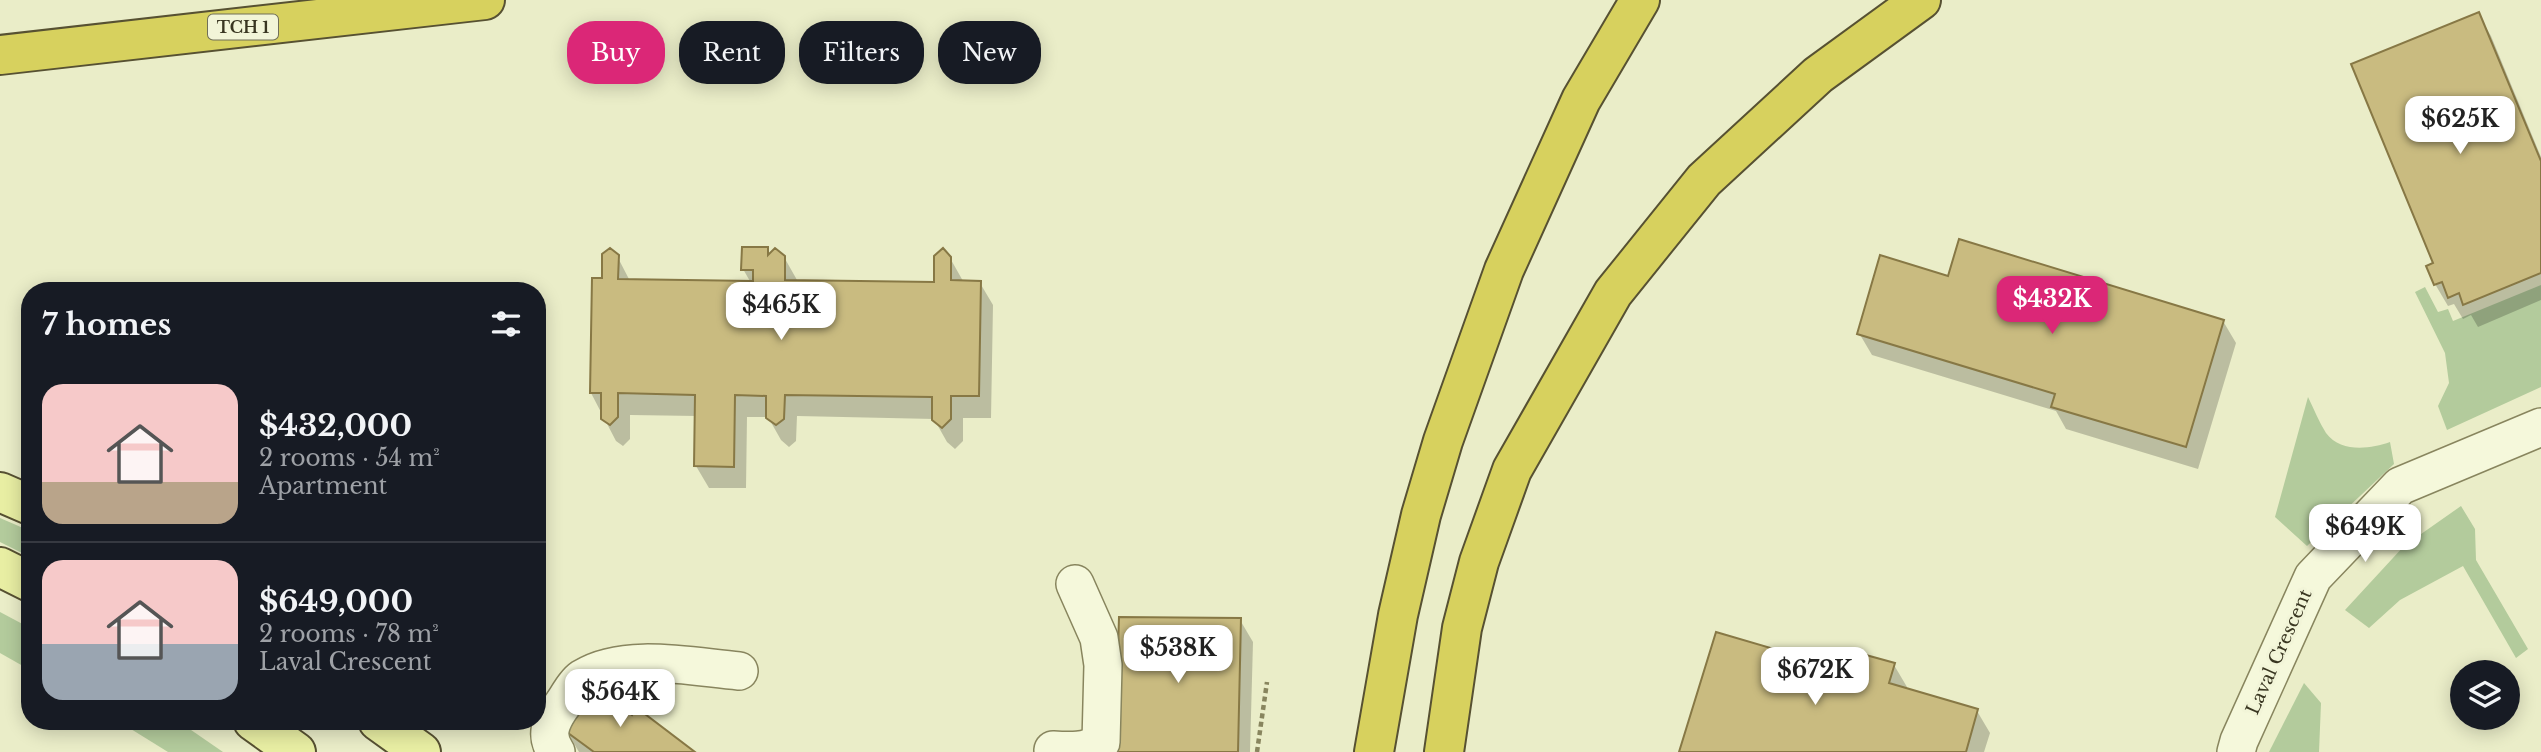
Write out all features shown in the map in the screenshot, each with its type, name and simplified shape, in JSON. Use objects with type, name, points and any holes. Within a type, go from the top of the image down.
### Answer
[{"type":"highway","name":"TCH 1","points":[[0,55],[485,0]]},
{"type":"highway","points":[[1374,752],[1398,615],[1421,515],[1447,428],[1520,233],[1581,100],[1640,0]]},
{"type":"highway","points":[[1444,752],[1462,628],[1479,562],[1512,470],[1613,293],[1704,180],[1818,75],[1921,0]]},
{"type":"main road","points":[[0,492],[21,501]]},
{"type":"main road","points":[[0,567],[21,578]]},
{"type":"main road","points":[[265,730],[296,752]]},
{"type":"main road","points":[[390,730],[421,752]]},
{"type":"street","name":"Laval Crescent","points":[[2236,752],[2313,578],[2332,557],[2400,486],[2541,427]]},
{"type":"street","points":[[1054,750],[1085,750],[1101,742],[1103,665],[1099,638],[1075,583]]},
{"type":"street","points":[[556,752],[550,743],[551,722],[580,679],[600,670],[629,663],[739,671]]},
{"type":"path","points":[[1257,752],[1267,682]]},
{"type":"green space","points":[[2541,285],[2541,387],[2447,430],[2438,406],[2449,383],[2445,353],[2415,292],[2425,287],[2438,312],[2448,309],[2453,321]]},
{"type":"green space","points":[[2308,397],[2323,429],[2332,439],[2356,448],[2390,442],[2394,464],[2307,546],[2275,517]]},
{"type":"green space","points":[[2461,506],[2475,529],[2476,560],[2528,649],[2516,658],[2463,566],[2400,600],[2369,628],[2345,610],[2404,546]]},
{"type":"green space","points":[[0,518],[21,527],[21,552],[0,542]]},
{"type":"green space","points":[[0,612],[21,623],[21,665],[0,653]]},
{"type":"green space","points":[[2304,683],[2321,703],[2319,752],[2269,752]]},
{"type":"green space","points":[[133,730],[191,730],[223,752],[168,752]]},
{"type":"building","points":[[2479,12],[2541,161],[2541,273],[2463,305],[2459,293],[2448,298],[2442,282],[2434,285],[2426,266],[2433,263],[2351,64]]},
{"type":"building","points":[[1959,239],[2224,320],[2186,447],[2051,407],[2055,394],[1857,334],[1880,255],[1948,276]]},
{"type":"building","points":[[742,247],[768,247],[768,255],[775,248],[785,256],[785,280],[934,282],[934,256],[943,248],[951,257],[951,280],[981,281],[979,396],[951,396],[951,419],[942,428],[932,420],[932,397],[785,395],[784,419],[776,425],[766,418],[766,396],[735,395],[734,467],[694,466],[695,395],[618,393],[618,417],[610,425],[601,419],[601,393],[590,393],[592,278],[602,278],[602,254],[610,248],[619,255],[618,279],[753,281],[753,270],[741,270]]},
{"type":"building","points":[[1119,617],[1241,618],[1238,752],[1115,752]]},
{"type":"building","points":[[1716,632],[1849,671],[1855,652],[1895,663],[1889,683],[1978,709],[1966,752],[1679,752]]},
{"type":"building","points":[[595,688],[632,715],[637,708],[695,752],[594,752],[564,730]]}]
